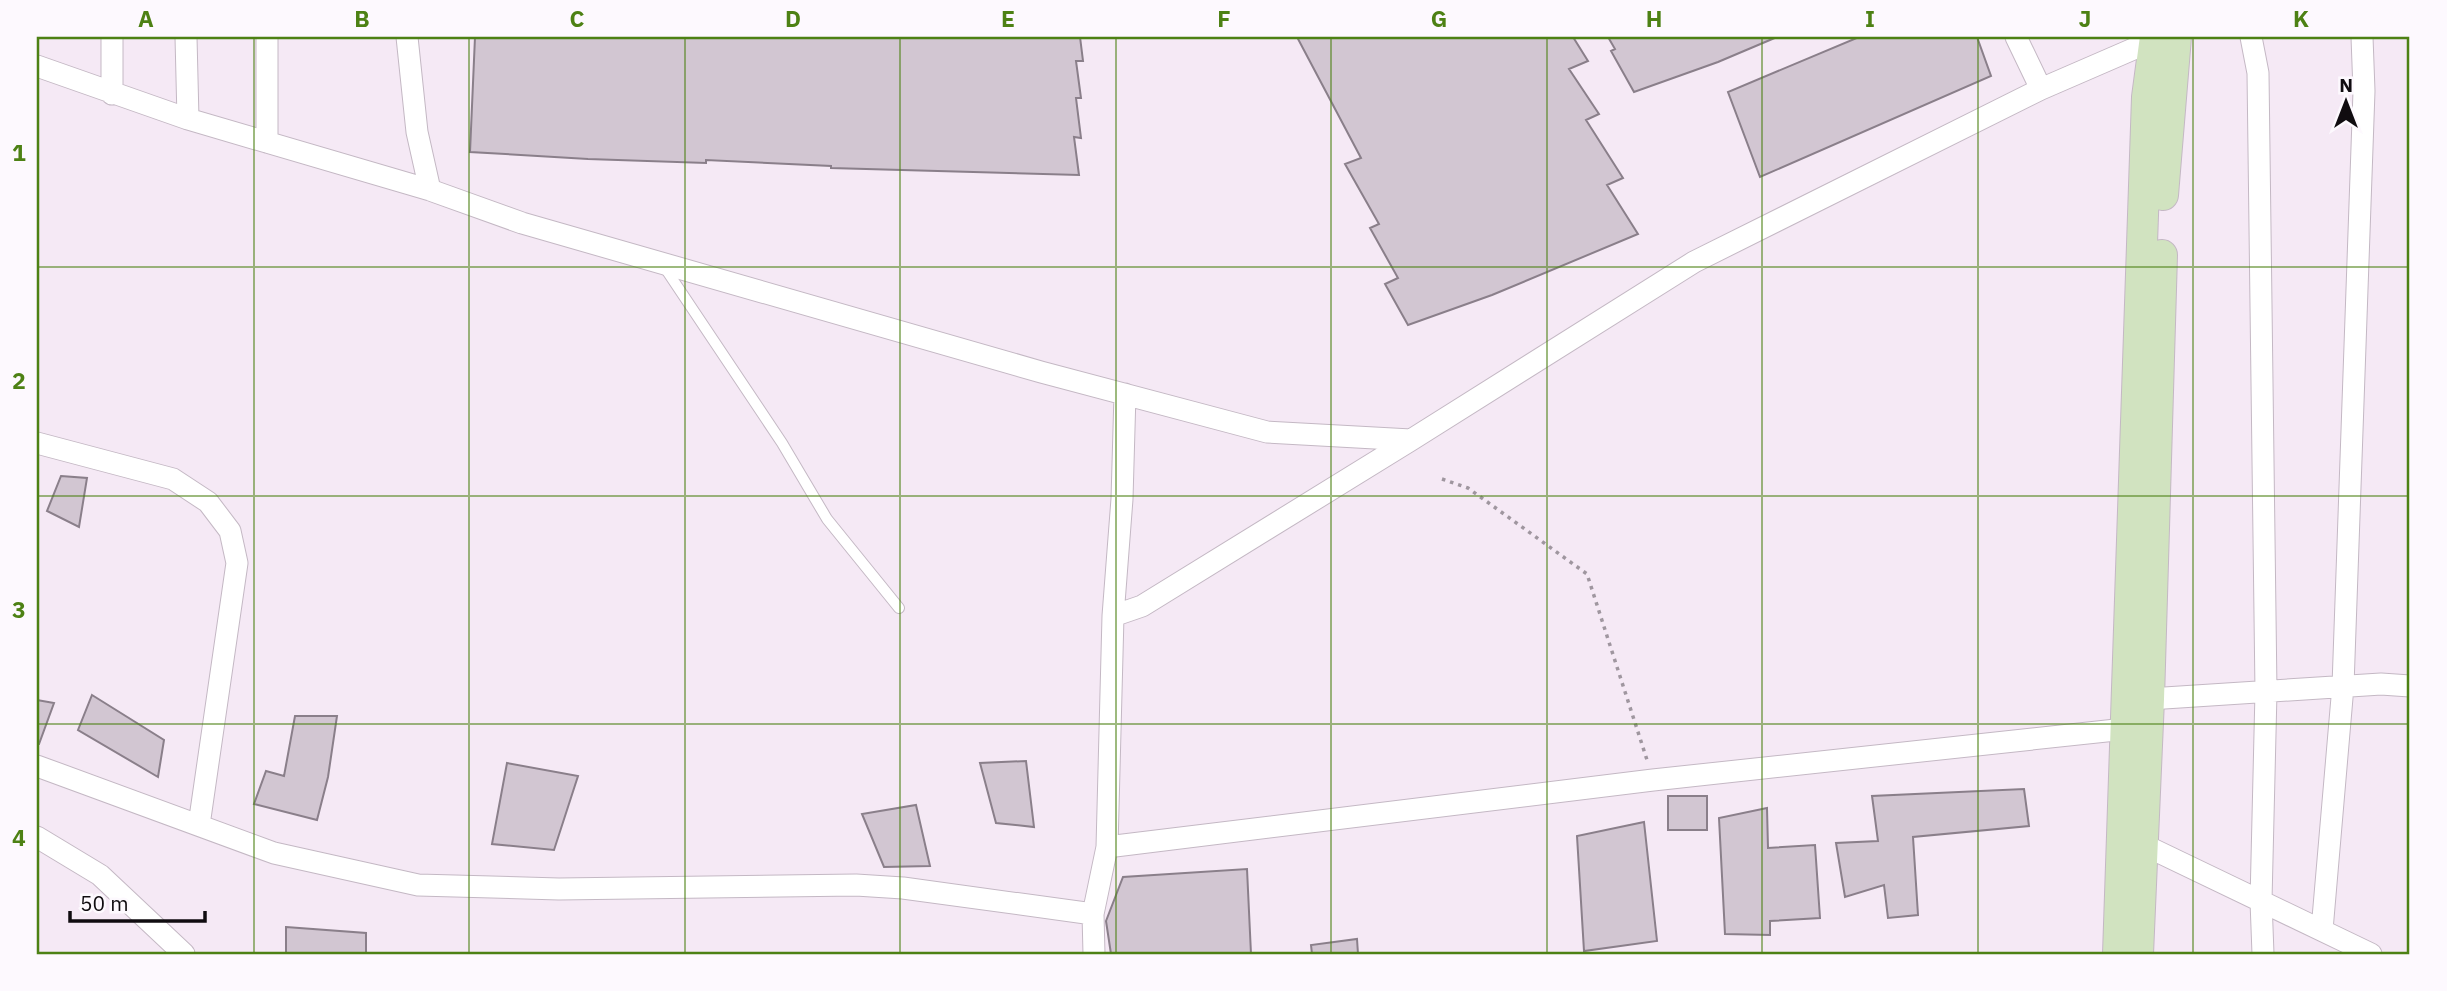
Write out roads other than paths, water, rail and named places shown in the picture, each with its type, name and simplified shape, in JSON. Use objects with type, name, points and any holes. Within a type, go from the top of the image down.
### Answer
[{"type":"main road","points":[[2138,954],[2148,699],[2147,97],[2161,38]]},
{"type":"main road","points":[[2118,954],[2125,729],[2146,419]]},
{"type":"street","points":[[111,94],[112,37]]},
{"type":"street","points":[[186,37],[188,119]]},
{"type":"street","points":[[267,37],[267,142]]},
{"type":"street","points":[[407,37],[417,132],[430,190]]},
{"type":"street","points":[[2016,37],[2041,89]]},
{"type":"street","points":[[2251,37],[2258,73],[2266,692],[2261,901],[2263,954]]},
{"type":"street","points":[[2322,930],[2343,686],[2364,91],[2362,37]]},
{"type":"street","points":[[1113,616],[1142,606],[1694,262],[2041,89],[2161,38]]},
{"type":"street","points":[[37,66],[188,119],[430,190],[522,223],[1125,394],[1267,432],[1411,440]]},
{"type":"street","points":[[1094,954],[1093,914],[1107,847],[1113,616],[1122,499],[1125,394]]},
{"type":"street","points":[[37,443],[173,478],[208,502],[230,531],[237,563],[199,825]]},
{"type":"street","points":[[2148,699],[2381,684],[2410,686]]},
{"type":"street","points":[[1107,847],[1653,779],[2125,729]]},
{"type":"street","points":[[37,766],[274,853],[418,885],[559,890],[856,885],[903,888],[1093,914]]},
{"type":"street","points":[[37,837],[100,875],[184,954]]},
{"type":"street","points":[[2144,845],[2322,930],[2348,948],[2371,954]]},
{"type":"lane","points":[[661,263],[782,443],[827,519],[899,608]]}]
